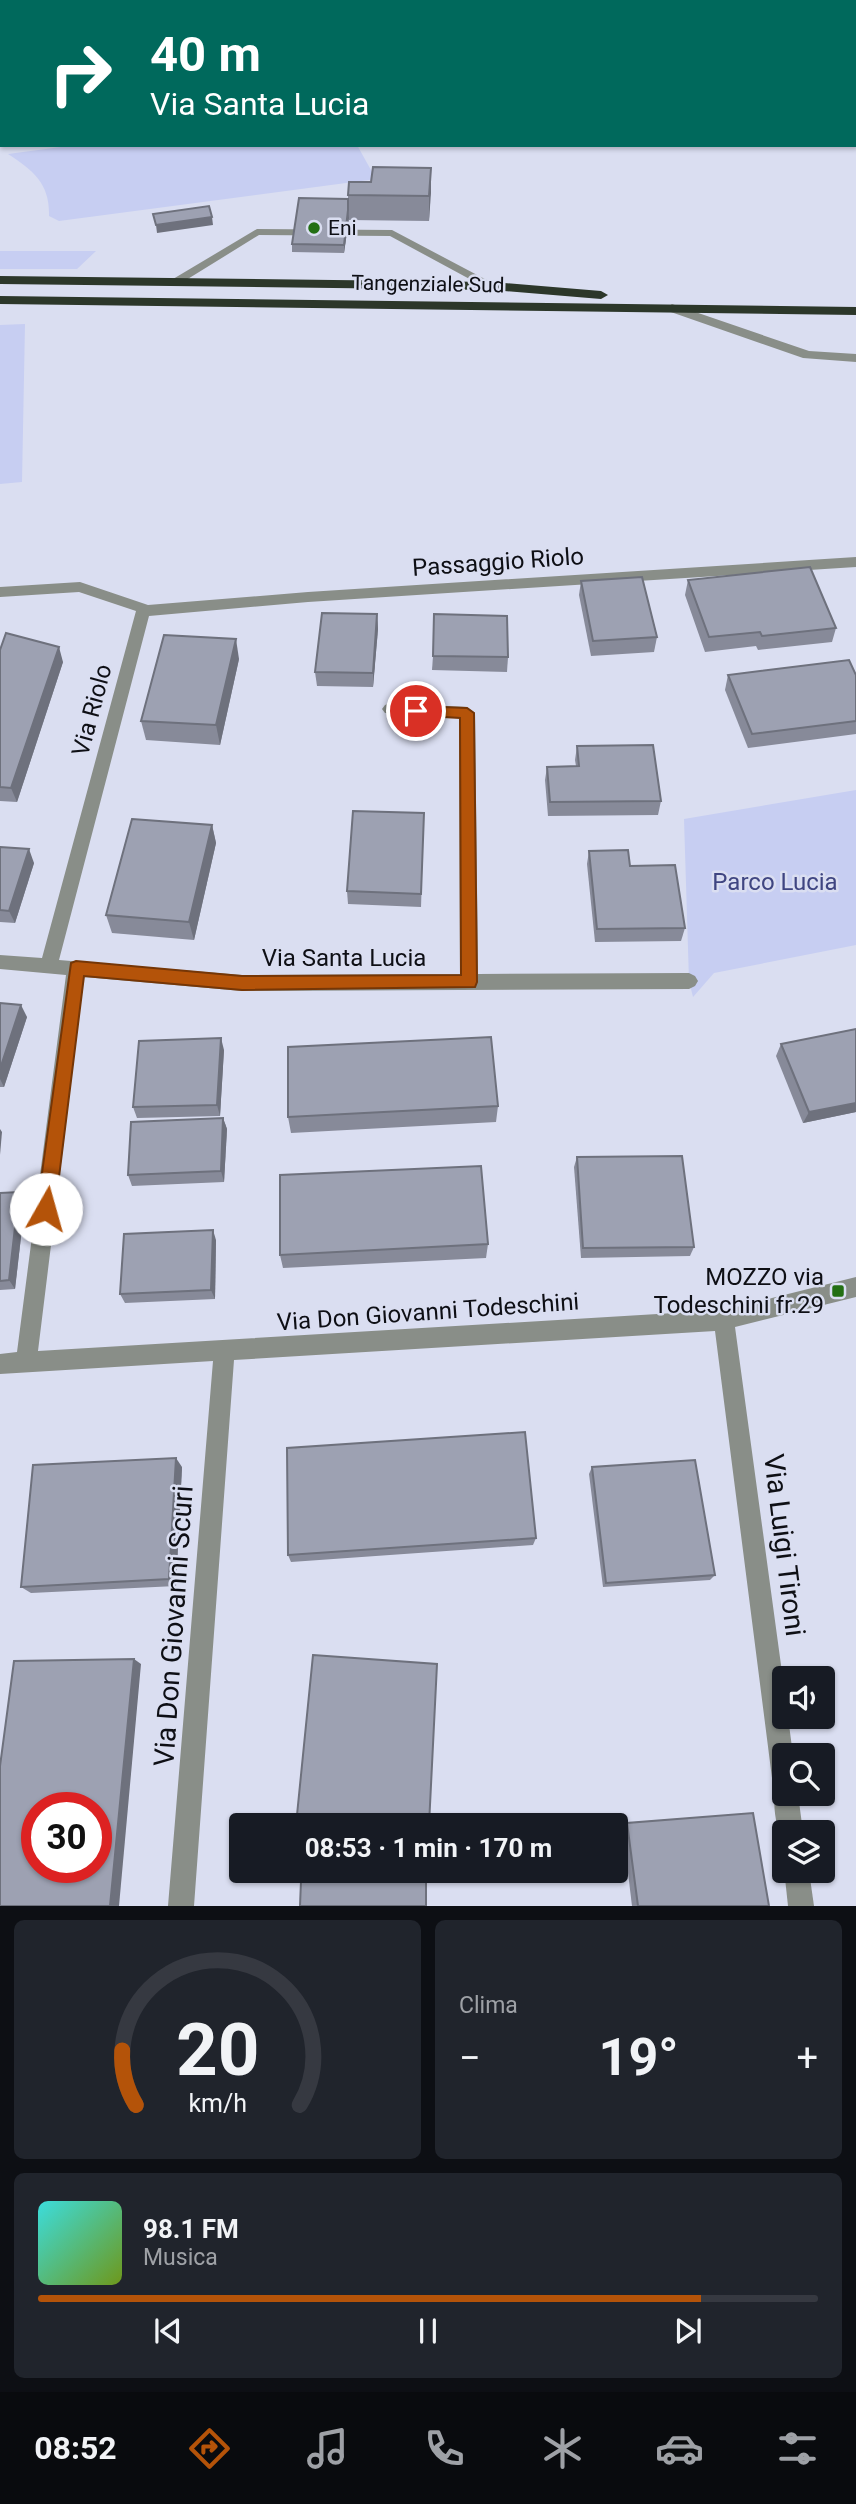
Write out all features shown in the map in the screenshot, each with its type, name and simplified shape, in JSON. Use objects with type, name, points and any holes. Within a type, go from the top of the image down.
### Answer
[{"type":"highway","points":[[0,280],[492,286],[788,311]]},
{"type":"highway","name":"Tangenziale Sud","points":[[0,300],[856,311]]},
{"type":"street","points":[[174,282],[257,232],[392,233],[492,286]]},
{"type":"street","points":[[672,308],[807,355],[856,358]]},
{"type":"street","name":"Passaggio Riolo","points":[[143,611],[308,597],[856,562]]},
{"type":"street","points":[[0,592],[80,587],[142,607],[143,611]]},
{"type":"street","name":"Via Riolo","points":[[49,966],[143,611]]},
{"type":"street","points":[[390,709],[467,713],[469,982]]},
{"type":"street","name":"Via Santa Lucia","points":[[0,962],[242,983],[689,981]]},
{"type":"street","points":[[26,1363],[76,968]]},
{"type":"street","name":"Via Don Giovanni Todeschini","points":[[0,1364],[724,1320],[856,1287]]},
{"type":"street","name":"Via Luigi Tironi","points":[[724,1320],[779,1743]]},
{"type":"street","name":"Via Don Giovanni Scuri","points":[[181,1906],[224,1351]]},
{"type":"street","points":[[798,1883],[801,1906]]},
{"type":"green space","points":[[61,147],[358,147],[376,179],[59,221],[49,216],[47,195],[39,179],[8,154]]},
{"type":"green space","points":[[0,251],[96,251],[77,269],[0,269]]},
{"type":"green space","points":[[25,324],[22,482],[0,484],[0,325]]},
{"type":"green space","name":"Parco Lucia","points":[[856,790],[856,945],[714,973],[693,997],[689,981],[684,819]]},
{"type":"building","points":[[373,167],[431,168],[429,196],[348,195],[349,182],[371,182]]},
{"type":"building","points":[[299,198],[348,199],[344,245],[292,244]]},
{"type":"building","points":[[209,206],[212,217],[156,225],[153,214]]},
{"type":"building","points":[[810,567],[836,628],[762,636],[760,632],[709,637],[688,580]]},
{"type":"building","points":[[642,577],[657,637],[593,641],[581,581]]},
{"type":"building","points":[[322,613],[377,614],[373,673],[315,672]]},
{"type":"building","points":[[434,614],[507,616],[508,657],[433,656]]},
{"type":"building","points":[[6,633],[59,647],[11,788],[0,787],[0,650]]},
{"type":"building","points":[[164,635],[236,639],[216,725],[141,721]]},
{"type":"building","points":[[849,660],[856,675],[856,721],[752,734],[728,675]]},
{"type":"building","points":[[653,745],[661,801],[550,802],[547,767],[579,766],[577,746]]},
{"type":"building","points":[[353,811],[424,813],[421,894],[347,891]]},
{"type":"building","points":[[132,819],[212,825],[189,922],[106,915]]},
{"type":"building","points":[[0,847],[29,849],[9,911],[0,910]]},
{"type":"building","points":[[628,850],[630,866],[675,865],[685,928],[597,929],[589,851]]},
{"type":"building","points":[[0,1003],[21,1005],[0,1069]]},
{"type":"building","points":[[856,1029],[856,1103],[809,1112],[781,1044]]},
{"type":"building","points":[[491,1037],[498,1106],[288,1117],[288,1047]]},
{"type":"building","points":[[221,1038],[217,1105],[133,1107],[139,1041]]},
{"type":"building","points":[[223,1118],[221,1171],[128,1175],[131,1122]]},
{"type":"building","points":[[682,1156],[694,1247],[583,1248],[577,1157]]},
{"type":"building","points":[[481,1166],[488,1244],[280,1255],[280,1175]]},
{"type":"building","points":[[19,1192],[9,1280],[0,1281],[0,1193]]},
{"type":"building","points":[[213,1230],[211,1290],[120,1294],[124,1234]]},
{"type":"building","points":[[525,1432],[536,1538],[288,1555],[287,1448]]},
{"type":"building","points":[[176,1458],[169,1579],[21,1587],[33,1465]]},
{"type":"building","points":[[695,1460],[715,1575],[606,1583],[592,1467]]},
{"type":"building","points":[[313,1655],[437,1664],[430,1813],[297,1813]]},
{"type":"building","points":[[134,1659],[110,1906],[0,1906],[0,1766],[14,1661]]},
{"type":"building","points":[[753,1813],[769,1906],[638,1906],[628,1823]]},
{"type":"building","points":[[301,1883],[426,1883],[426,1906],[300,1906]]},
{"type":"place","name":"Eni","points":[[314,228]]},
{"type":"place","name":"MOZZO via Todeschini fr.29","points":[[838,1291]]},
{"type":"route","points":[[46,1209],[76,968],[242,983],[469,982],[467,713],[416,711]]}]
